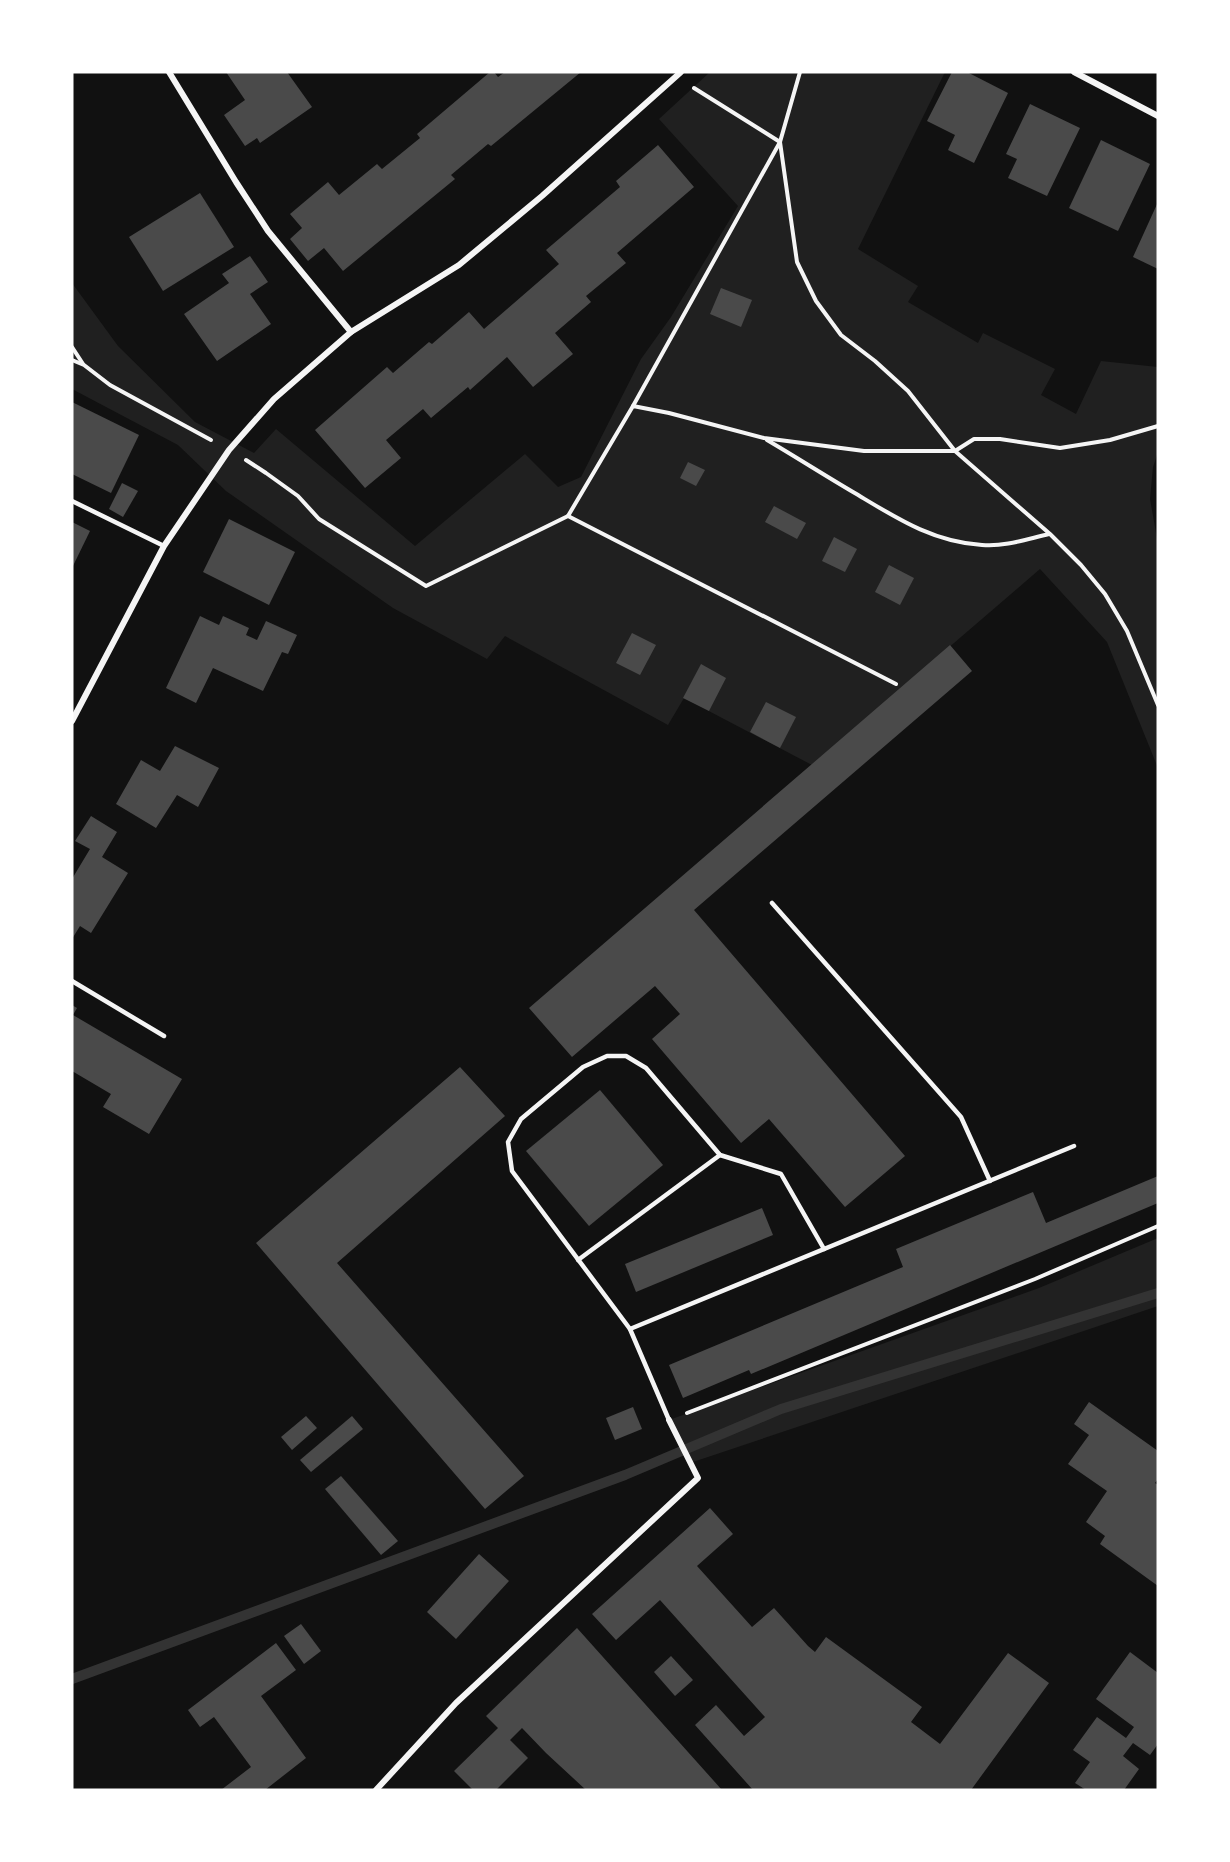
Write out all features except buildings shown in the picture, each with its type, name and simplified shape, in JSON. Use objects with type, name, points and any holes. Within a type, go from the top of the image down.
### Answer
[{"type":"street","points":[[169,72],[268,231],[351,332]]},
{"type":"street","points":[[1074,72],[1158,116]]},
{"type":"street","points":[[72,721],[164,546],[229,450],[274,399],[351,332],[459,265],[542,196],[679,75]]},
{"type":"street","points":[[376,1790],[456,1703],[698,1478],[669,1420]]},
{"type":"lane","points":[[72,501],[164,546]]},
{"type":"lane","points":[[772,903],[961,1117],[990,1181]]},
{"type":"lane","points":[[72,981],[164,1035]]},
{"type":"lane","points":[[669,1420],[630,1329],[512,1171],[508,1142],[521,1119],[583,1067],[607,1056],[626,1056],[646,1068],[720,1155],[781,1174],[824,1249]]},
{"type":"lane","points":[[630,1329],[1074,1146]]},
{"type":"lane","points":[[578,1260],[720,1155]]},
{"type":"path","points":[[72,347],[84,364],[110,385],[266,472],[298,496],[319,519],[426,586],[568,516],[633,406],[780,142],[800,72]]},
{"type":"path","points":[[679,75],[780,142],[797,262],[816,301],[841,335],[875,361],[908,391],[955,451],[1050,534],[1081,565],[1105,594],[1127,631],[1158,705]]},
{"type":"path","points":[[72,360],[84,364]]},
{"type":"path","points":[[633,406],[764,438],[864,451],[955,451],[974,439],[1000,439],[1060,448],[1110,440],[1158,426]]},
{"type":"path","points":[[764,438],[892,516],[918,530],[951,542],[984,546],[1012,543],[1050,534]]},
{"type":"path","points":[[568,516],[896,684]]},
{"type":"path","points":[[669,1420],[1035,1279],[1158,1226]]},
{"type":"shaded area","points":[[710,72],[945,72],[858,249],[918,286],[908,302],[978,343],[983,333],[1055,369],[1041,395],[1076,414],[1101,361],[1158,367],[1158,452],[1153,467],[1150,499],[1158,544],[1158,768],[1107,642],[1040,569],[812,765],[684,698],[668,725],[505,636],[487,659],[393,608],[226,491],[178,445],[72,389],[72,283],[118,346],[195,422],[254,453],[276,429],[415,546],[525,454],[558,487],[581,477],[641,359],[671,317],[738,206],[659,119]]},
{"type":"shaded area","points":[[1158,1238],[1158,1306],[690,1463],[669,1420],[1039,1288]]},
{"type":"waterway","points":[[72,1679],[625,1475],[781,1409],[1158,1293]]}]
